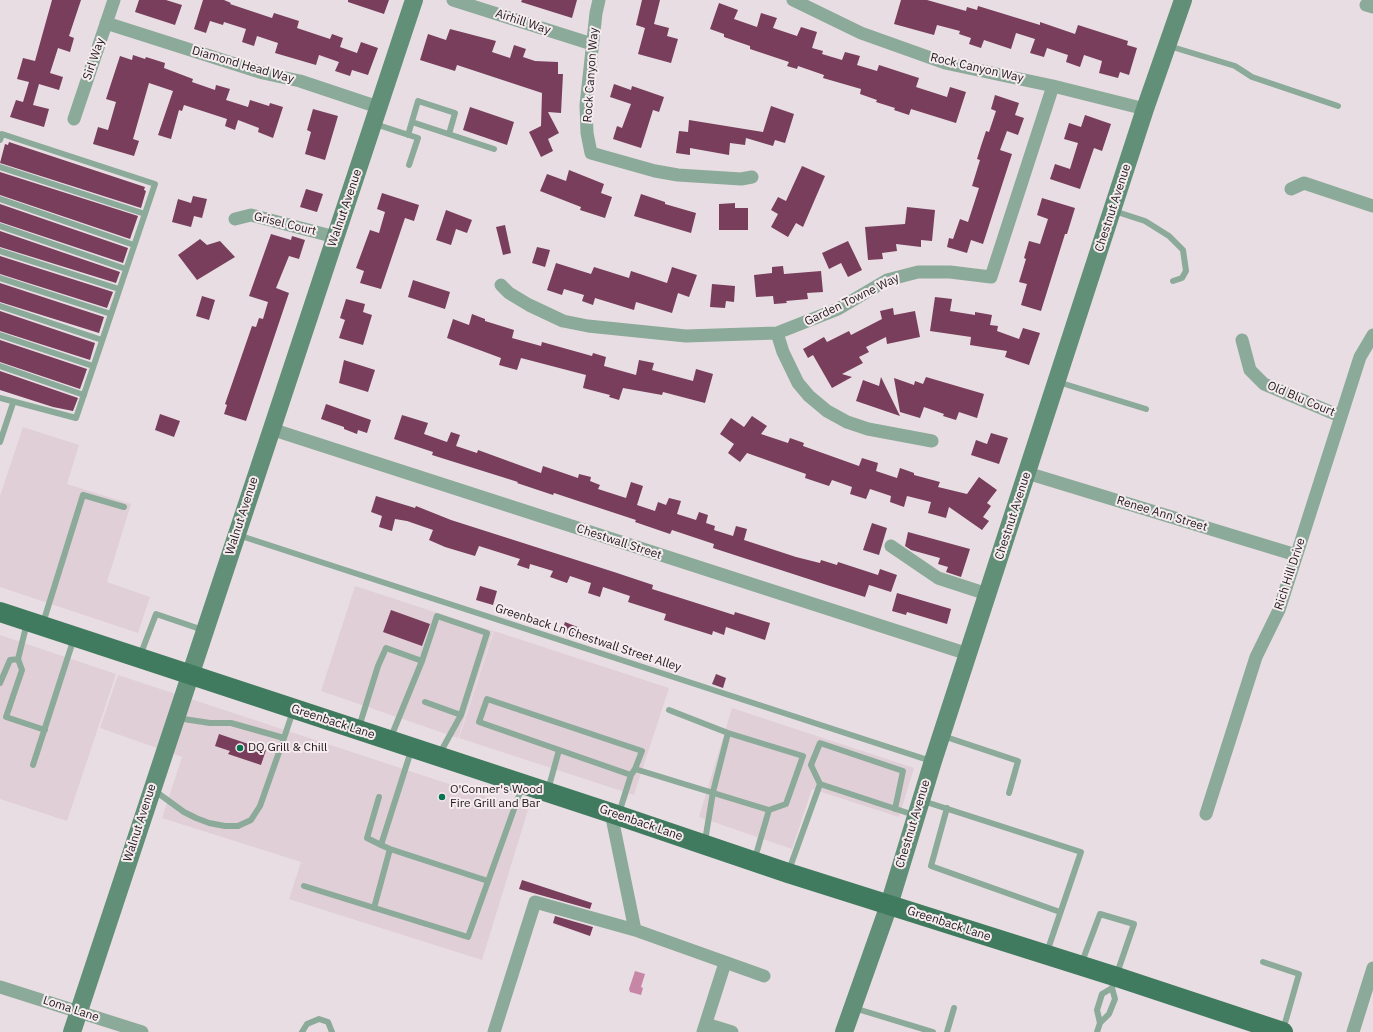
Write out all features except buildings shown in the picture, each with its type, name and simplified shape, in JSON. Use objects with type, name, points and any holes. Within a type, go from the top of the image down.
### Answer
[{"type":"main road","name":"Greenback Lane","points":[[0,612],[615,814],[754,862],[1081,966],[1115,982],[1283,1032]]},
{"type":"street","name":"Sirl Way","points":[[74,118],[114,0]]},
{"type":"street","name":"Walnut Avenue","points":[[72,1032],[414,0]]},
{"type":"street","name":"Airhill Way","points":[[453,0],[592,44]]},
{"type":"street","name":"Rock Canyon Way","points":[[599,0],[592,44],[586,105],[587,133],[591,153],[655,171],[741,179],[752,178]]},
{"type":"street","name":"Rock Canyon Way","points":[[793,0],[861,33],[945,63],[1053,86],[1145,109]]},
{"type":"street","name":"Chestnut Avenue","points":[[844,1032],[889,905],[941,736],[1166,45],[1183,0]]},
{"type":"street","name":"Diamond Head Way","points":[[106,23],[263,73],[300,81],[378,107]]},
{"type":"street","name":"Garden Towne Way","points":[[501,285],[509,293],[544,313],[563,321],[588,326],[686,336],[777,333],[838,309],[887,280],[899,276],[932,271],[991,277],[1053,86]]},
{"type":"street","points":[[1291,189],[1304,183],[1373,206]]},
{"type":"street","name":"Grisel Court","points":[[235,219],[251,215],[335,237]]},
{"type":"street","points":[[777,333],[782,352],[798,383],[809,396],[826,411],[847,422],[868,429],[932,441]]},
{"type":"street","name":"Rich Hill Drive","points":[[1206,814],[1256,657],[1278,610],[1360,357],[1373,335]]},
{"type":"street","name":"Old Blu Court","points":[[1242,340],[1250,370],[1264,384],[1340,416]]},
{"type":"street","name":"Chestwall Street","points":[[271,429],[968,654]]},
{"type":"street","name":"Renee Ann Street","points":[[1027,473],[1296,555]]},
{"type":"street","points":[[891,546],[938,578],[988,594]]},
{"type":"street","points":[[615,814],[635,930]]},
{"type":"street","points":[[494,1032],[535,902],[635,930],[764,976]]},
{"type":"street","points":[[725,963],[705,1028],[732,1032]]},
{"type":"street","points":[[1353,1032],[1373,968]]},
{"type":"street","name":"Loma Lane","points":[[0,987],[142,1032]]},
{"type":"lane","points":[[1166,45],[1235,66],[1252,77],[1338,106]]},
{"type":"lane","points":[[408,135],[418,101],[455,114],[448,134]]},
{"type":"lane","points":[[412,122],[494,149]]},
{"type":"lane","points":[[373,124],[418,138],[410,165]]},
{"type":"lane","points":[[0,140],[2,134],[155,184],[76,418],[13,403],[0,398]]},
{"type":"lane","points":[[0,167],[145,214]]},
{"type":"lane","points":[[0,200],[134,245]]},
{"type":"lane","points":[[1112,211],[1146,220],[1169,236],[1183,250],[1186,271],[1182,278],[1173,281]]},
{"type":"lane","points":[[0,226],[126,269]]},
{"type":"lane","points":[[0,251],[119,289]]},
{"type":"lane","points":[[0,278],[111,314]]},
{"type":"lane","points":[[0,306],[102,340]]},
{"type":"lane","points":[[0,336],[93,366]]},
{"type":"lane","points":[[0,366],[84,395]]},
{"type":"lane","points":[[1057,381],[1146,409]]},
{"type":"lane","points":[[0,442],[13,403]]},
{"type":"lane","points":[[45,730],[3,716],[22,670],[18,659],[35,624],[84,495],[124,507]]},
{"type":"lane","name":"Greenback Ln Chestwall Street Alley","points":[[236,534],[933,762]]},
{"type":"lane","points":[[140,658],[156,614],[204,631]]},
{"type":"lane","points":[[389,740],[422,661],[437,616],[487,633],[462,715],[439,756]]},
{"type":"lane","points":[[33,765],[75,637]]},
{"type":"lane","points":[[358,730],[378,666],[386,648],[422,661]]},
{"type":"lane","points":[[0,683],[10,660],[18,659]]},
{"type":"lane","points":[[615,814],[631,775],[636,769],[642,751],[487,699],[479,722],[631,775]]},
{"type":"lane","points":[[425,702],[462,715]]},
{"type":"lane","points":[[152,789],[184,812],[196,818],[220,826],[238,826],[251,820],[260,806],[294,709]]},
{"type":"lane","points":[[636,769],[770,810],[786,804],[803,756],[728,732],[669,710]]},
{"type":"lane","points":[[176,718],[210,723],[231,722],[284,738]]},
{"type":"lane","points":[[704,845],[712,792],[728,732]]},
{"type":"lane","points":[[941,736],[1018,761],[1009,793]]},
{"type":"lane","points":[[788,873],[820,784],[811,765],[820,743],[903,772],[895,809]]},
{"type":"lane","points":[[381,845],[412,748]]},
{"type":"lane","points":[[547,792],[559,750]]},
{"type":"lane","points":[[304,886],[468,938],[523,784]]},
{"type":"lane","points":[[820,784],[895,809],[947,808],[1081,852],[1046,955]]},
{"type":"lane","points":[[379,797],[367,838],[390,849],[488,881]]},
{"type":"lane","points":[[947,808],[930,866],[1060,912]]},
{"type":"lane","points":[[754,862],[770,810]]},
{"type":"lane","points":[[374,908],[390,849]]},
{"type":"lane","points":[[1081,966],[1100,914],[1134,924],[1115,982],[1113,1004],[1109,1014],[1100,1023],[1097,1032]]},
{"type":"lane","points":[[1263,962],[1299,974],[1283,1032]]},
{"type":"lane","points":[[1100,1023],[1097,1010],[1102,994],[1115,982]]},
{"type":"lane","points":[[853,1007],[933,1032]]},
{"type":"lane","points":[[947,1032],[954,1008]]},
{"type":"lane","points":[[302,1032],[308,1024],[319,1019],[328,1022],[332,1032]]},
{"type":"shaded area","points":[[23,427],[79,445],[67,484],[131,504],[107,582],[150,597],[138,633],[0,587],[0,496]]},
{"type":"shaded area","points":[[355,586],[493,631],[458,738],[321,691]]},
{"type":"shaded area","points":[[494,631],[669,688],[634,795],[459,738]]},
{"type":"shaded area","points":[[0,635],[116,674],[67,821],[0,799]]},
{"type":"shaded area","points":[[118,675],[528,810],[482,960],[289,899],[301,862],[162,818],[182,757],[100,728]]},
{"type":"shaded area","points":[[732,708],[914,768],[899,817],[812,789],[792,849],[699,817]]},
{"type":"shaded area","points":[[635,971],[645,974],[641,987],[643,988],[641,995],[630,992],[629,989]]},
{"type":"place","name":"DQ Grill & Chill","points":[[240,748]]},
{"type":"place","name":"O'Conner's Wood Fire Grill and Bar","points":[[442,797]]}]
